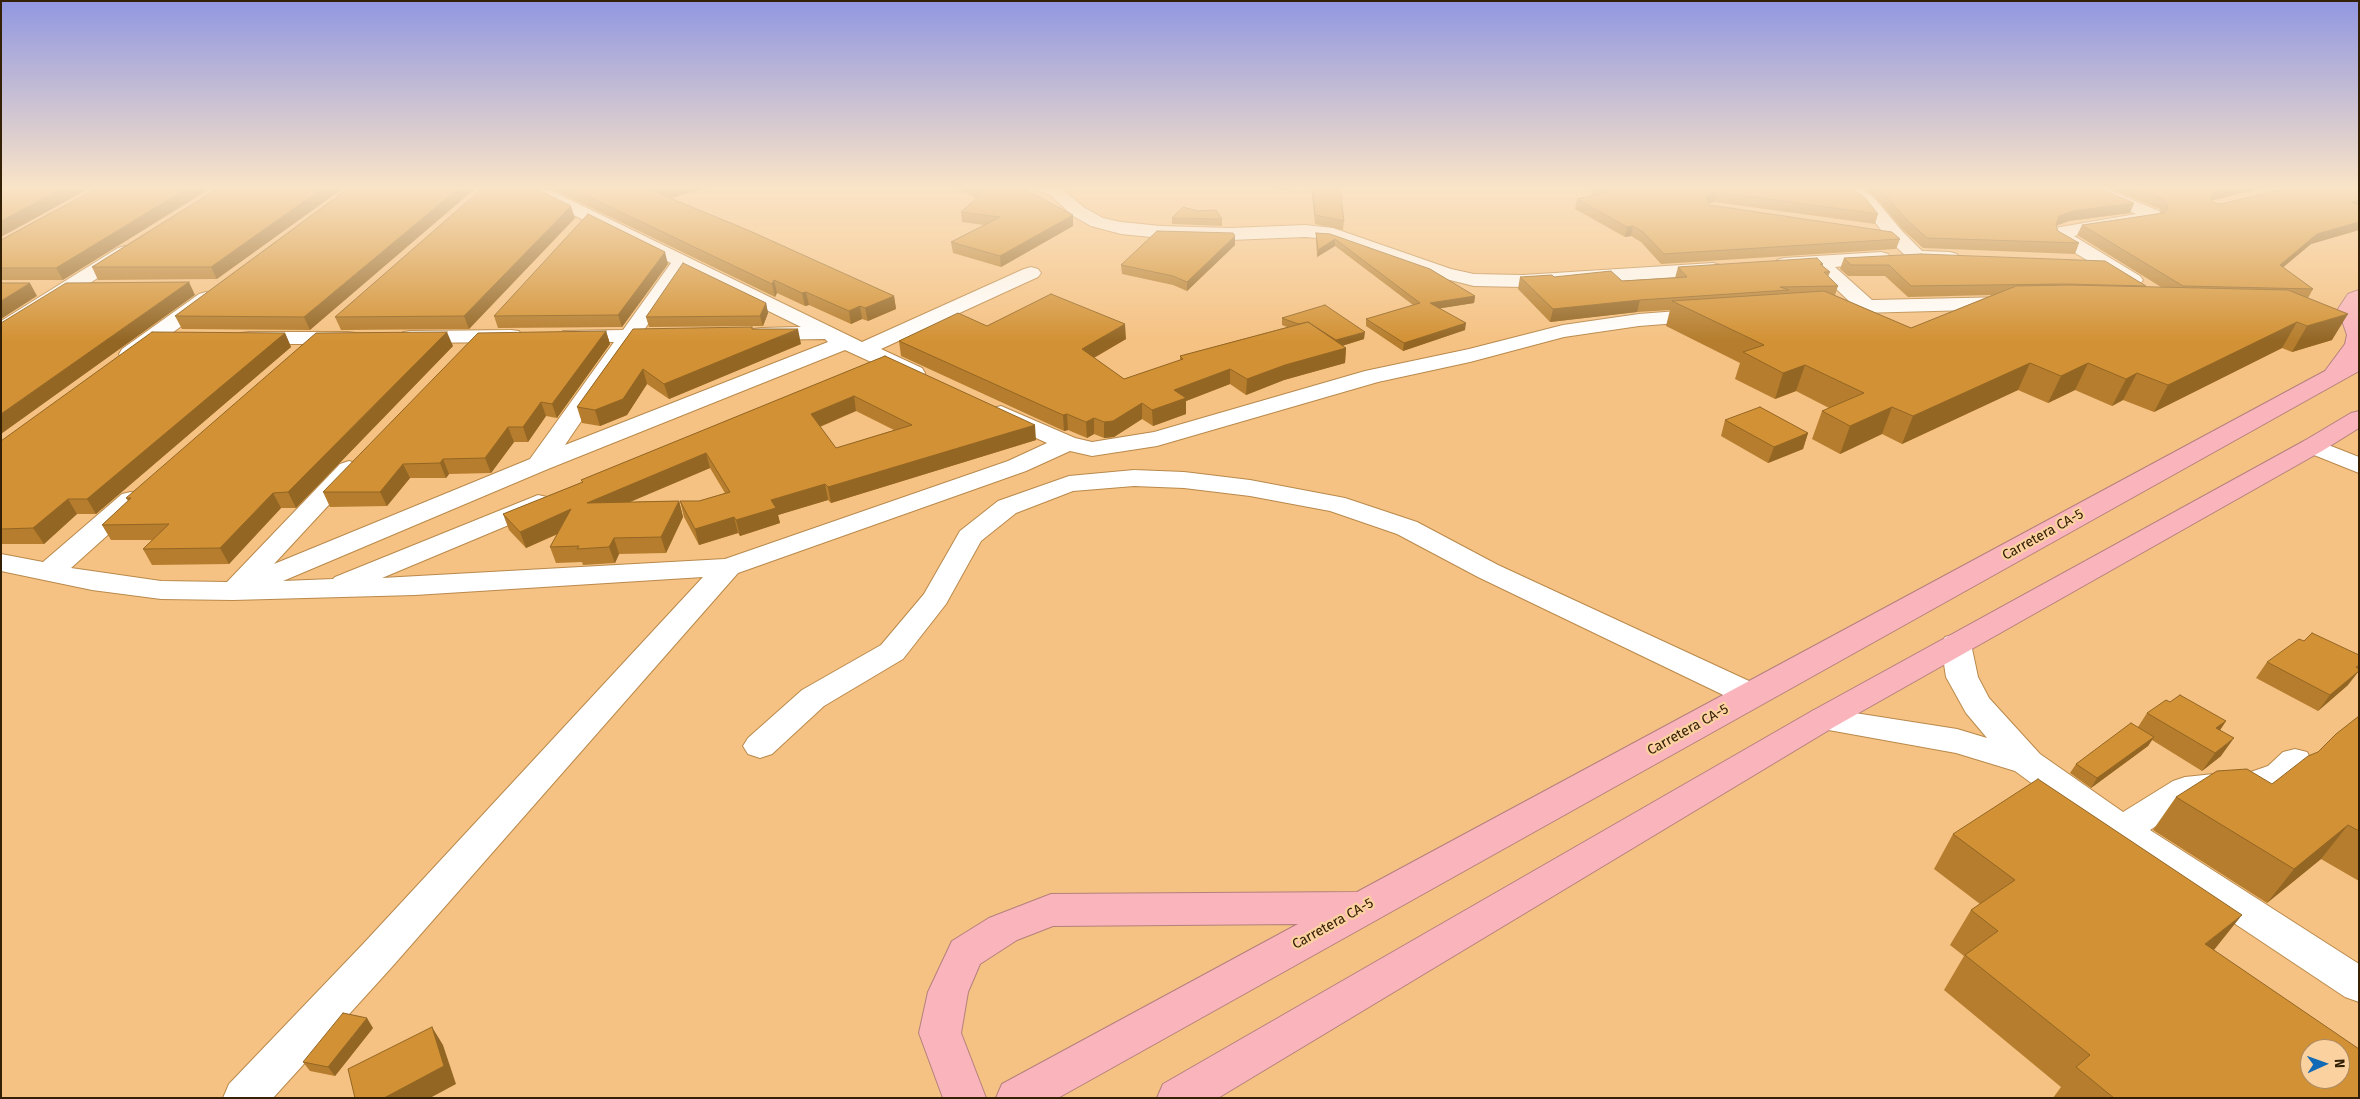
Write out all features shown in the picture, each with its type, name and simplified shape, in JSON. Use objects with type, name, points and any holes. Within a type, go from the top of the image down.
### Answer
[{"type":"highway","points":[[2345,304],[2355,324],[2357,340],[2346,369]]},
{"type":"highway","name":"Carretera CA-5","points":[[1017,1098],[2346,369]]},
{"type":"highway","points":[[1178,1098],[1823,719],[2313,446],[2359,418]]},
{"type":"highway","points":[[966,1098],[940,1033],[948,992],[966,953],[1003,929],[1051,910],[1363,908]]},
{"type":"street","points":[[623,238],[682,261],[849,349]]},
{"type":"street","points":[[1345,238],[1445,273],[1474,280],[1523,282],[1602,275],[1729,268]]},
{"type":"street","points":[[1898,238],[1917,256]]},
{"type":"street","points":[[2065,238],[2104,263],[2138,300]]},
{"type":"street","points":[[1,330],[144,240]]},
{"type":"street","points":[[1765,266],[1917,256],[1964,259]]},
{"type":"street","points":[[540,464],[682,261]]},
{"type":"street","points":[[1819,262],[1865,306]]},
{"type":"street","points":[[2067,262],[2104,263]]},
{"type":"street","points":[[232,591],[540,464],[849,349],[1031,273]]},
{"type":"street","points":[[114,366],[222,287],[193,287]]},
{"type":"street","points":[[30,288],[106,288]]},
{"type":"street","points":[[1795,310],[1865,306],[2030,303]]},
{"type":"street","points":[[986,406],[1068,443],[1092,449],[1157,439],[1373,376],[1470,356],[1563,331],[1639,320],[1726,314]]},
{"type":"street","points":[[457,358],[497,315]]},
{"type":"street","points":[[294,358],[338,320]]},
{"type":"street","points":[[744,334],[849,349],[886,360],[932,381]]},
{"type":"street","points":[[392,338],[686,335]]},
{"type":"street","points":[[154,337],[182,337]]},
{"type":"street","points":[[230,338],[364,338]]},
{"type":"street","points":[[1,562],[48,573],[161,590],[232,591],[327,590],[728,567],[1008,469],[1068,443]]},
{"type":"street","points":[[2313,446],[2359,466]]},
{"type":"street","points":[[232,591],[362,456]]},
{"type":"street","points":[[760,746],[813,698],[892,652],[936,598],[970,537],[1006,507],[1069,484],[1134,478],[1184,480],[1336,504],[1407,528],[1488,571],[1722,683],[1751,695]]},
{"type":"street","points":[[48,573],[145,488]]},
{"type":"street","points":[[327,590],[556,496]]},
{"type":"street","points":[[244,1098],[377,956],[728,567]]},
{"type":"street","points":[[1956,644],[1962,677],[1978,704],[2028,763],[2122,830],[2359,985]]},
{"type":"street","points":[[1823,719],[1957,741],[2028,763]]},
{"type":"street","points":[[2122,830],[2186,790],[2214,787],[2242,788],[2280,775],[2295,761]]},
{"type":"building","points":[[4,238],[105,238],[56,268],[1,268],[1,240]]},
{"type":"building","points":[[138,238],[252,238],[211,267],[92,267]]},
{"type":"building","points":[[280,238],[398,238],[304,317],[175,316]]},
{"type":"building","points":[[425,238],[540,238],[464,316],[335,317]]},
{"type":"building","points":[[566,238],[637,238],[665,252],[618,315],[494,316]]},
{"type":"building","points":[[676,238],[766,238],[894,296],[865,308],[860,306],[849,311],[774,280],[772,284]]},
{"type":"building","points":[[958,238],[1032,238],[1000,256],[951,242]]},
{"type":"building","points":[[1149,238],[1233,238],[1187,282],[1173,276],[1121,265]]},
{"type":"building","points":[[1317,238],[1342,238],[1430,269],[1475,296],[1430,303],[1466,323],[1404,343],[1366,319],[1420,303],[1335,239],[1318,250]]},
{"type":"building","points":[[1649,238],[1900,239],[1664,254]]},
{"type":"building","points":[[1936,238],[2071,238],[2079,243]]},
{"type":"building","points":[[2104,238],[2312,238],[2280,265],[2313,289],[2183,286]]},
{"type":"building","points":[[1921,254],[2105,261],[2146,286],[2064,284],[1911,286],[1889,265],[1851,265],[1844,258]]},
{"type":"building","points":[[1817,258],[1823,264],[1820,264],[1830,272],[1824,272],[1838,286],[1780,287],[1789,290],[1640,300],[1553,309],[1520,277],[1552,275],[1554,277],[1611,271],[1622,281],[1687,277],[1678,267]]},
{"type":"building","points":[[683,263],[766,303],[760,316],[646,317]]},
{"type":"building","points":[[189,282],[1,414],[1,323],[66,283]]},
{"type":"building","points":[[1,283],[30,283],[1,301]]},
{"type":"building","points":[[2070,285],[2288,290],[2348,314],[2307,326],[2297,322],[2168,385],[2137,373],[2126,379],[2088,363],[2061,376],[2030,363],[1913,416],[1892,407],[1850,426],[1822,411],[1864,393],[1805,365],[1783,373],[1743,352],[1764,345],[1672,301],[1824,291],[1911,328],[2016,286]]},
{"type":"building","points":[[1051,294],[1125,324],[1082,349],[1124,379],[1183,359],[1180,356],[1308,322],[1346,348],[1285,365],[1247,379],[1230,369],[1174,390],[1186,398],[1152,410],[1142,403],[1113,421],[1104,422],[1094,418],[1086,422],[1067,414],[1063,415],[899,341],[958,313],[987,326]]},
{"type":"building","points":[[1325,305],[1365,332],[1336,340],[1308,322],[1298,324],[1282,318]]},
{"type":"building","points":[[752,327],[752,329],[798,329],[664,384],[643,369],[623,399],[595,410],[577,407],[633,329]]},
{"type":"building","points":[[606,331],[552,404],[541,402],[523,427],[508,427],[485,458],[443,459],[440,463],[403,464],[380,492],[323,492],[478,333]]},
{"type":"building","points":[[152,332],[285,333],[87,499],[68,499],[33,528],[1,529],[1,441]]},
{"type":"building","points":[[447,332],[288,492],[273,493],[220,548],[143,549],[169,524],[102,525],[131,498],[126,498],[316,333]]},
{"type":"building","points":[[885,356],[1035,425],[828,487],[825,484],[771,500],[776,508],[736,520],[734,517],[695,529],[680,501],[699,501],[730,492],[706,453],[587,503],[679,501],[661,537],[614,538],[609,547],[577,549],[579,546],[550,547],[571,509],[520,532],[503,514],[583,482],[581,480]],"holes":[[[854,396],[912,425],[836,448],[811,414]]]},
{"type":"building","points":[[1760,407],[1808,433],[1774,447],[1725,420]]},
{"type":"building","points":[[2312,633],[2359,655],[2359,665],[2356,667],[2359,671],[2330,695],[2267,662],[2299,639],[2304,641]]},
{"type":"building","points":[[2180,695],[2226,721],[2216,728],[2234,738],[2215,753],[2147,713],[2166,700],[2170,702]]},
{"type":"building","points":[[2359,716],[2359,831],[2348,825],[2294,869],[2176,797],[2217,771],[2247,769],[2272,784],[2308,756],[2318,752],[2336,734]]},
{"type":"building","points":[[2131,723],[2154,737],[2097,778],[2076,764]]},
{"type":"building","points":[[2038,779],[2242,915],[2205,944],[2344,1039],[2300,1039],[2300,1089],[2350,1089],[2350,1043],[2359,1049],[2359,1098],[2114,1098],[2076,1067],[2090,1055],[1965,955],[1998,931],[1971,910],[2015,880],[1953,834]]},
{"type":"building","points":[[343,1013],[367,1018],[328,1067],[303,1062]]},
{"type":"building","points":[[432,1027],[444,1066],[384,1098],[355,1098],[348,1069]]}]
